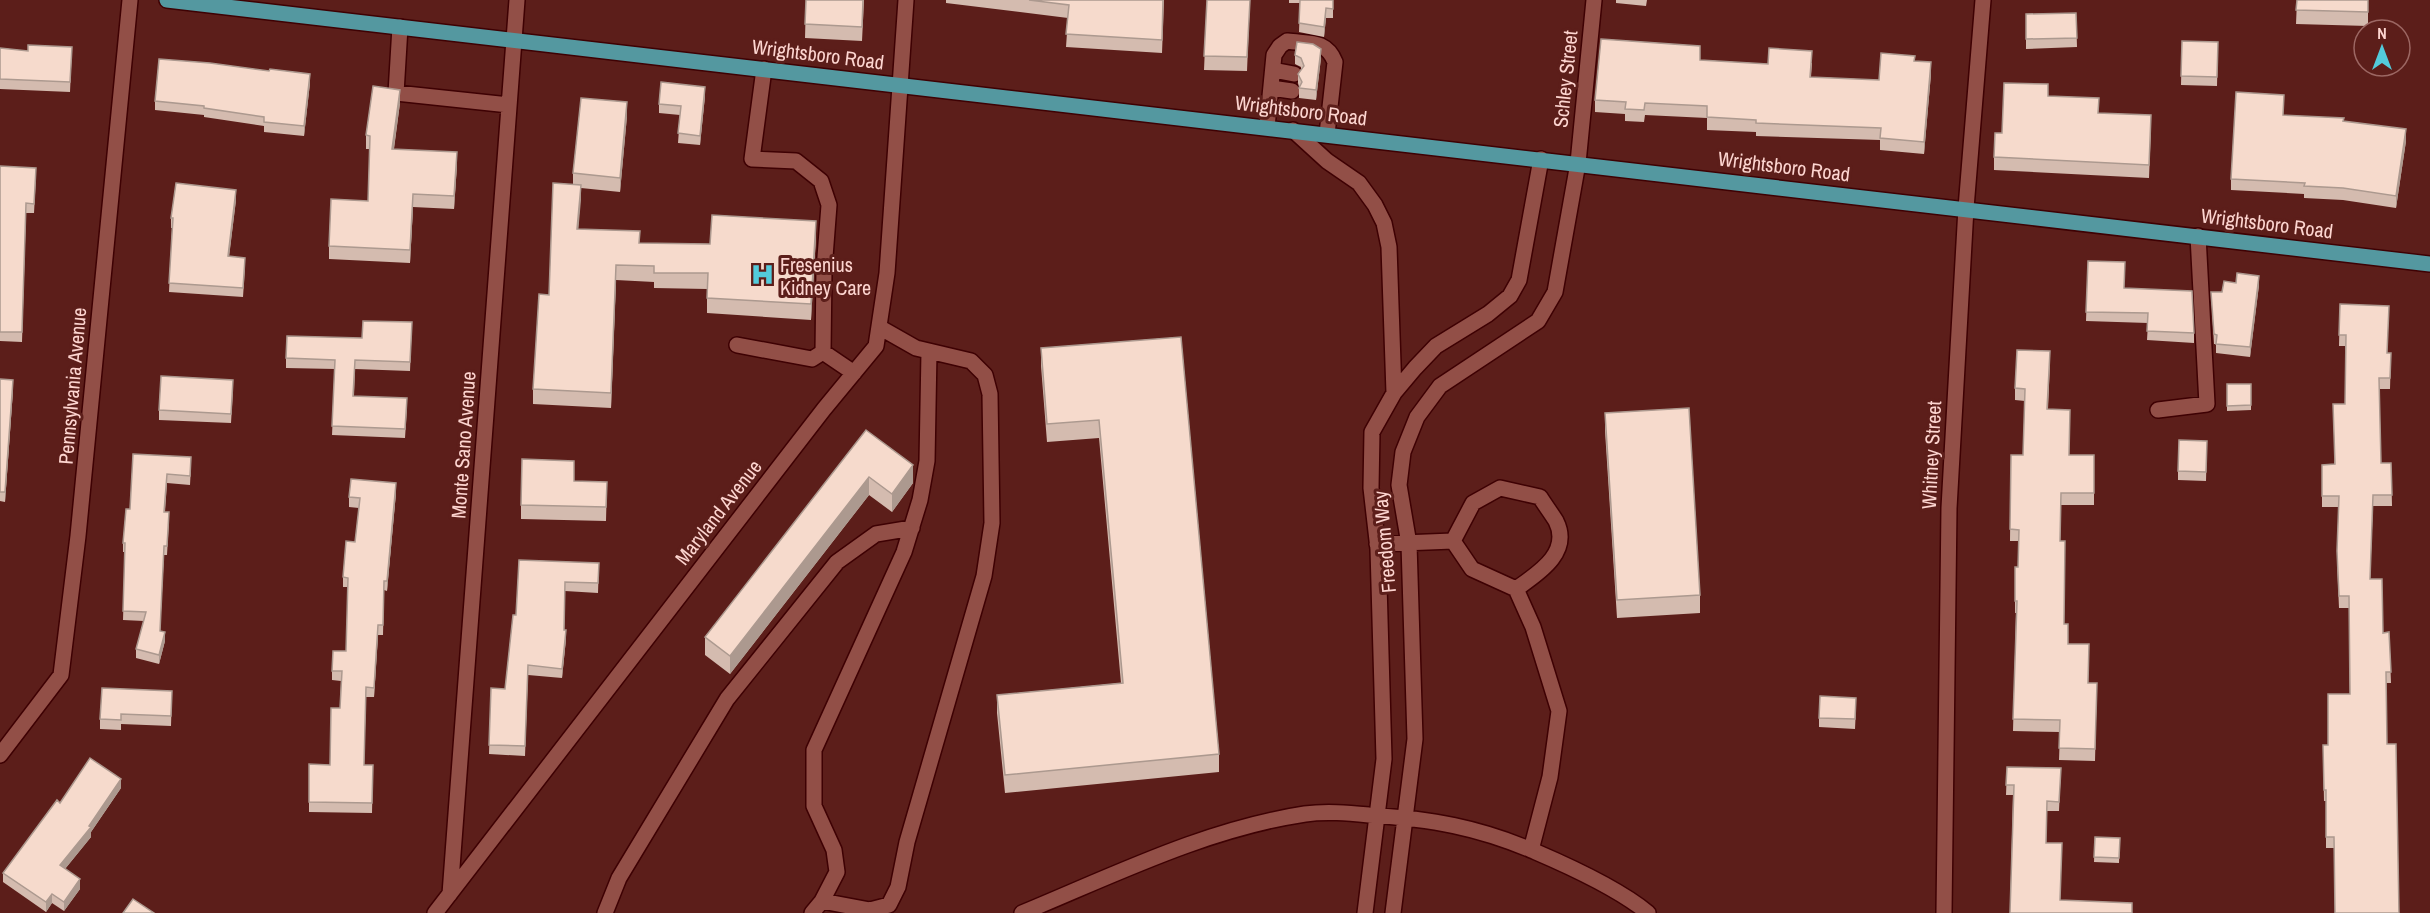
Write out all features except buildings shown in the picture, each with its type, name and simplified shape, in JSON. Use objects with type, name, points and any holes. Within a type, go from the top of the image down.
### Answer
[{"type":"main road","name":"Wrightsboro Road","points":[[167,0],[1966,208],[2430,264]]},
{"type":"street","name":"Pennsylvania Avenue","points":[[0,755],[61,675],[78,536],[130,0]]},
{"type":"street","name":"Monte Sano Avenue","points":[[450,894],[517,0]]},
{"type":"street","name":"Maryland Avenue","points":[[435,913],[876,346],[887,273],[906,0]]},
{"type":"street","name":"Schley Street","points":[[1578,163],[1594,0]]},
{"type":"street","name":"Whitney Street","points":[[1944,913],[1949,508],[1966,208],[1983,0]]},
{"type":"street","points":[[400,27],[396,93],[509,105]]},
{"type":"street","points":[[1267,127],[1275,55],[1280,46],[1287,41],[1324,45],[1331,52],[1335,62],[1326,78],[1324,96],[1327,134]]},
{"type":"street","points":[[764,69],[752,159],[796,161],[821,181],[829,205],[824,270],[823,352]]},
{"type":"street","points":[[1273,70],[1294,74]]},
{"type":"street","points":[[1271,88],[1292,91]]},
{"type":"street","points":[[1293,130],[1326,161],[1359,183],[1375,205],[1384,223],[1389,247],[1394,393]]},
{"type":"street","name":"Freedom Way","points":[[1365,913],[1384,759],[1377,544],[1371,488],[1372,432],[1394,393],[1436,346],[1488,314],[1510,296],[1519,280],[1541,159]]},
{"type":"street","name":"Freedom Way","points":[[1393,913],[1407,818],[1415,739],[1409,544],[1399,485],[1403,452],[1417,417],[1440,386],[1538,321],[1554,292],[1578,163]]},
{"type":"street","points":[[2158,410],[2207,404],[2198,236]]},
{"type":"street","points":[[822,901],[870,910],[889,905],[898,887],[907,842],[984,576],[992,523],[990,394],[985,375],[972,361],[916,348],[879,327]]},
{"type":"street","points":[[737,345],[812,358],[823,352]]},
{"type":"street","points":[[823,352],[854,373]]},
{"type":"street","points":[[812,913],[822,901],[837,872],[834,850],[814,806],[814,750],[904,552],[912,528],[927,461],[929,352]]},
{"type":"street","points":[[1452,541],[1473,503],[1500,488],[1540,497],[1557,524],[1560,545],[1547,567],[1516,589]]},
{"type":"street","points":[[605,913],[618,878],[727,699],[837,562],[876,534],[912,528]]},
{"type":"street","points":[[1377,544],[1452,541]]},
{"type":"street","points":[[1452,541],[1472,569],[1516,589],[1533,627],[1559,711],[1550,777],[1531,850]]},
{"type":"street","points":[[1022,913],[1221,832],[1307,814],[1377,815],[1424,819],[1492,834],[1558,861],[1637,903],[1648,913]]},
{"type":"place","name":"Fresenius Kidney Care","points":[[762,275]]}]
